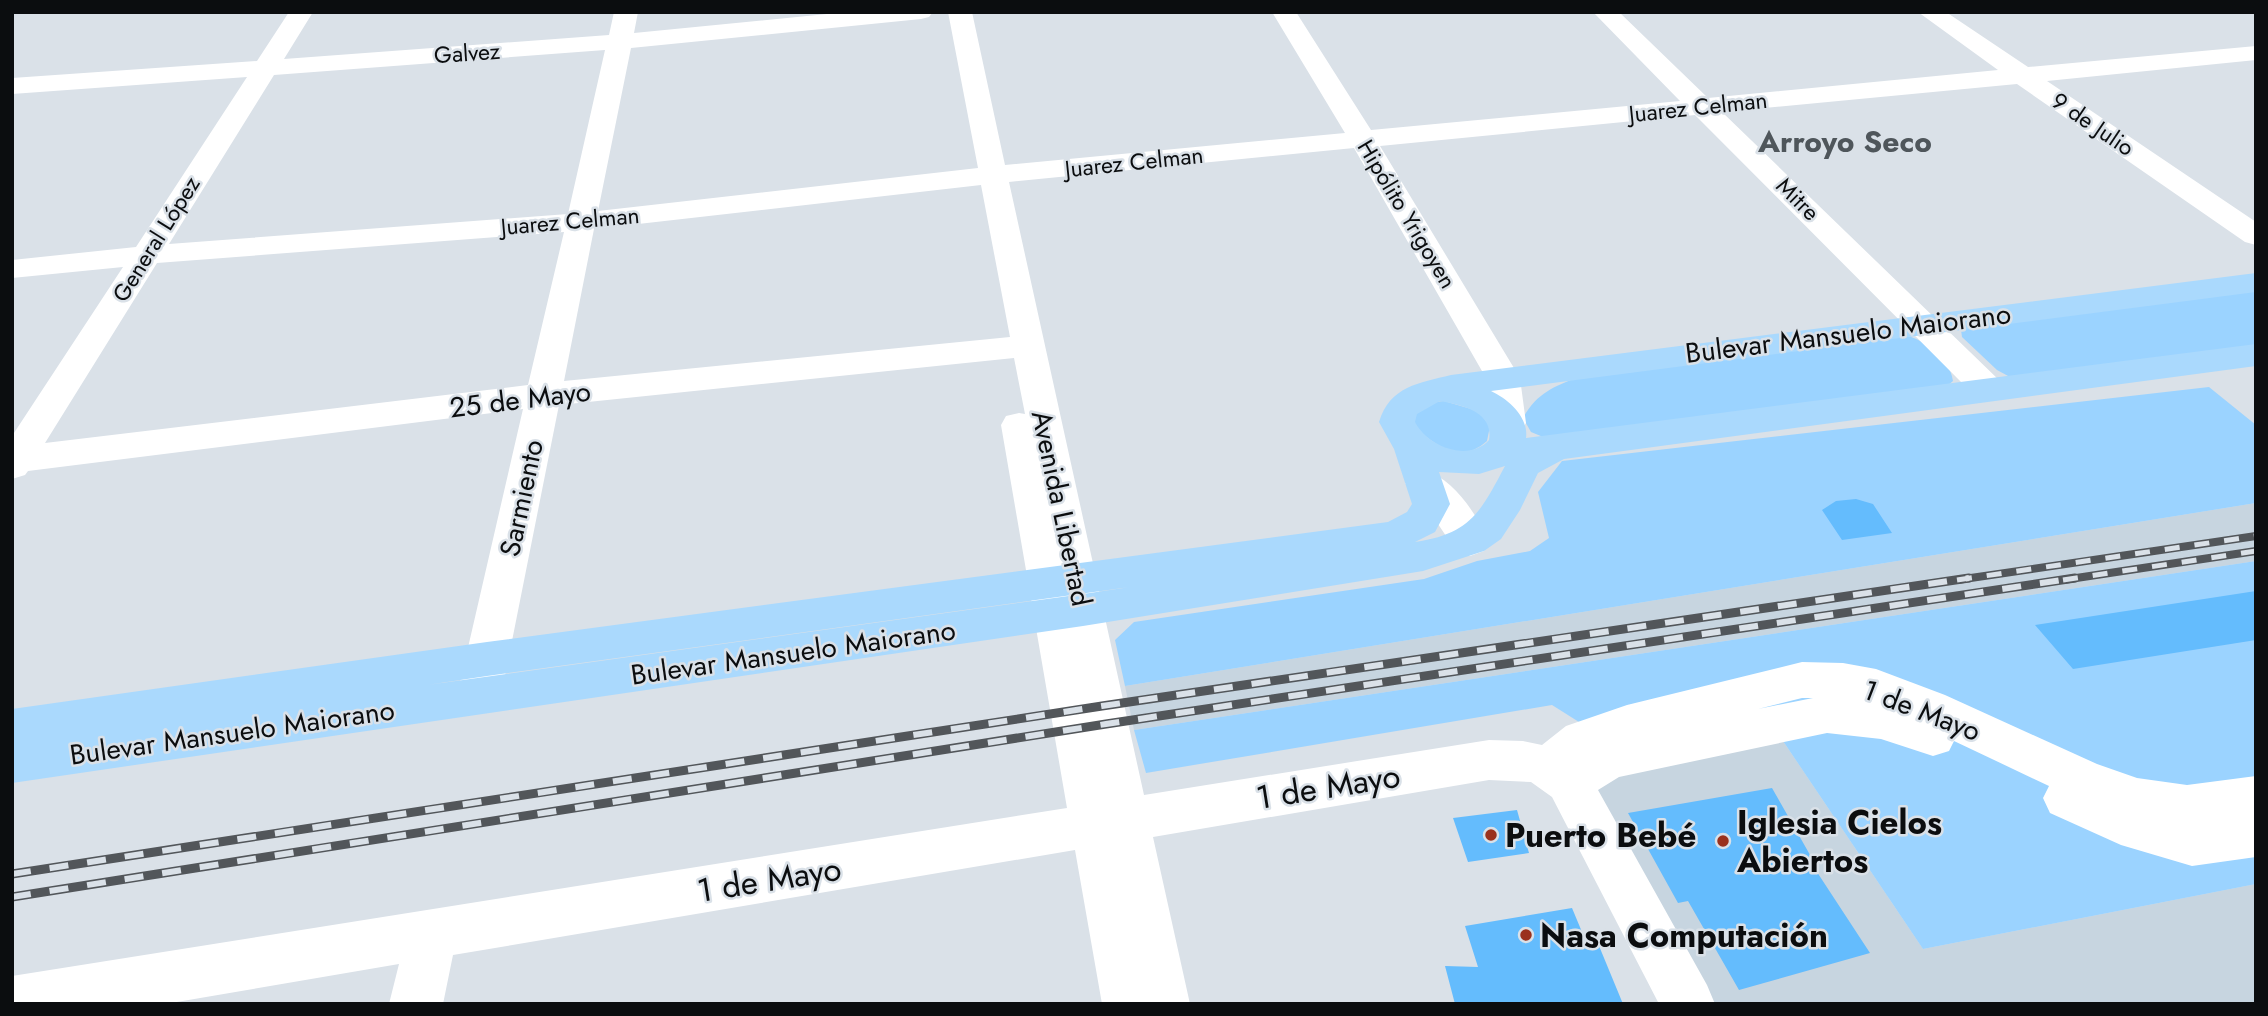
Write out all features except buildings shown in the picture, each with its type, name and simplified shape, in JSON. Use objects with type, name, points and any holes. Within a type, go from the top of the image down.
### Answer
[{"type":"main road","name":"Bulevar Mansuelo Maiorano","points":[[1065,596],[1396,534],[1421,522],[1431,504],[1411,445],[1402,433],[1398,421],[1401,409],[1417,395],[1503,378],[2256,282]]},
{"type":"main road","points":[[1411,445],[1427,455],[1445,461],[1465,463],[1483,461],[1503,443],[1556,447],[1988,388],[2256,355]]},
{"type":"main road","name":"Bulevar Mansuelo Maiorano","points":[[1441,390],[1475,395],[1495,407],[1503,443]]},
{"type":"main road","points":[[1503,443],[1507,496]]},
{"type":"main road","name":"Bulevar Mansuelo Maiorano","points":[[12,728],[483,678],[1065,596],[1423,556],[1470,541],[1487,529],[1502,510],[1524,465],[1556,447]]},
{"type":"main road","name":"Bulevar Mansuelo Maiorano","points":[[12,763],[483,678]]},
{"type":"street","name":"General López","points":[[14,462],[301,12]]},
{"type":"street","name":"Galvez","points":[[12,86],[266,67],[622,27],[921,12]]},
{"type":"street","name":"Avenida Libertad","points":[[945,12],[984,176],[1110,822],[1163,1004]]},
{"type":"street","name":"Avenida Libertad","points":[[960,12],[984,176]]},
{"type":"street","name":"Hipólito Yrigoyen","points":[[1284,12],[1503,378],[1503,443]]},
{"type":"street","name":"Mitre","points":[[1605,12],[1988,388]]},
{"type":"street","name":"9 de Julio","points":[[1930,12],[2256,236]]},
{"type":"street","name":"Sarmiento","points":[[483,678],[622,27]]},
{"type":"street","name":"Juarez Celman","points":[[12,270],[146,255],[580,222],[984,176],[2256,53]]},
{"type":"street","name":"25 de Mayo","points":[[14,462],[543,395],[1017,348]]},
{"type":"street","points":[[1424,483],[1446,505],[1470,541]]},
{"type":"street","name":"1 de Mayo","points":[[1548,770],[1581,740],[1627,724],[1802,680],[1843,681],[1876,687],[1929,708],[2083,780],[2137,799],[2187,806],[2256,797]]},
{"type":"street","name":"1 de Mayo","points":[[12,1003],[1489,760],[1548,770],[1827,713],[1864,715],[1897,722],[2138,830],[2192,844],[2256,835]]},
{"type":"street","points":[[1548,770],[1688,1004]]},
{"type":"street","name":"Avenida Libertad","points":[[1110,822],[1129,1004]]},
{"type":"street","points":[[416,1004],[432,934]]},
{"type":"shaded area","points":[[2256,287],[2256,347],[2010,377],[1997,370],[1962,337],[1961,330],[1968,325]]},
{"type":"shaded area","points":[[1897,333],[1925,343],[1940,355],[1953,381],[1946,387],[1548,439],[1531,432],[1523,418],[1546,392],[1579,377]]},
{"type":"shaded area","points":[[2209,387],[2256,425],[2256,503],[1125,686],[1115,640],[1134,622],[1424,579],[1477,561],[1530,551],[1549,538],[1538,492],[1562,461]]},
{"type":"shaded area","points":[[1444,401],[1478,411],[1490,426],[1487,441],[1467,452],[1457,452],[1439,445],[1412,426],[1416,411],[1433,402]]},
{"type":"shaded area","points":[[2256,503],[2256,561],[1134,730],[1125,686]]},
{"type":"shaded area","points":[[2256,561],[2256,884],[1923,949],[1783,741],[1579,722],[1552,705],[1146,773],[1134,730]]},
{"type":"shaded area","points":[[1783,741],[1923,949],[2256,884],[2256,1004],[1688,1004],[1569,783]]},
{"type":"railway","points":[[1957,580],[2256,536]]},
{"type":"railway","points":[[2063,580],[2256,551]]},
{"type":"railway","points":[[12,874],[1102,706],[1969,578]]},
{"type":"railway","points":[[12,897],[1106,724],[2075,578]]},
{"type":"place","name":"Puerto Bebé","points":[[1491,835]]},
{"type":"place","name":"Iglesia Cielos Abiertos","points":[[1723,841]]},
{"type":"place","name":"Nasa Computación","points":[[1526,935]]},
{"type":"district","name":"Arroyo Seco","points":[[1845,142]]}]
